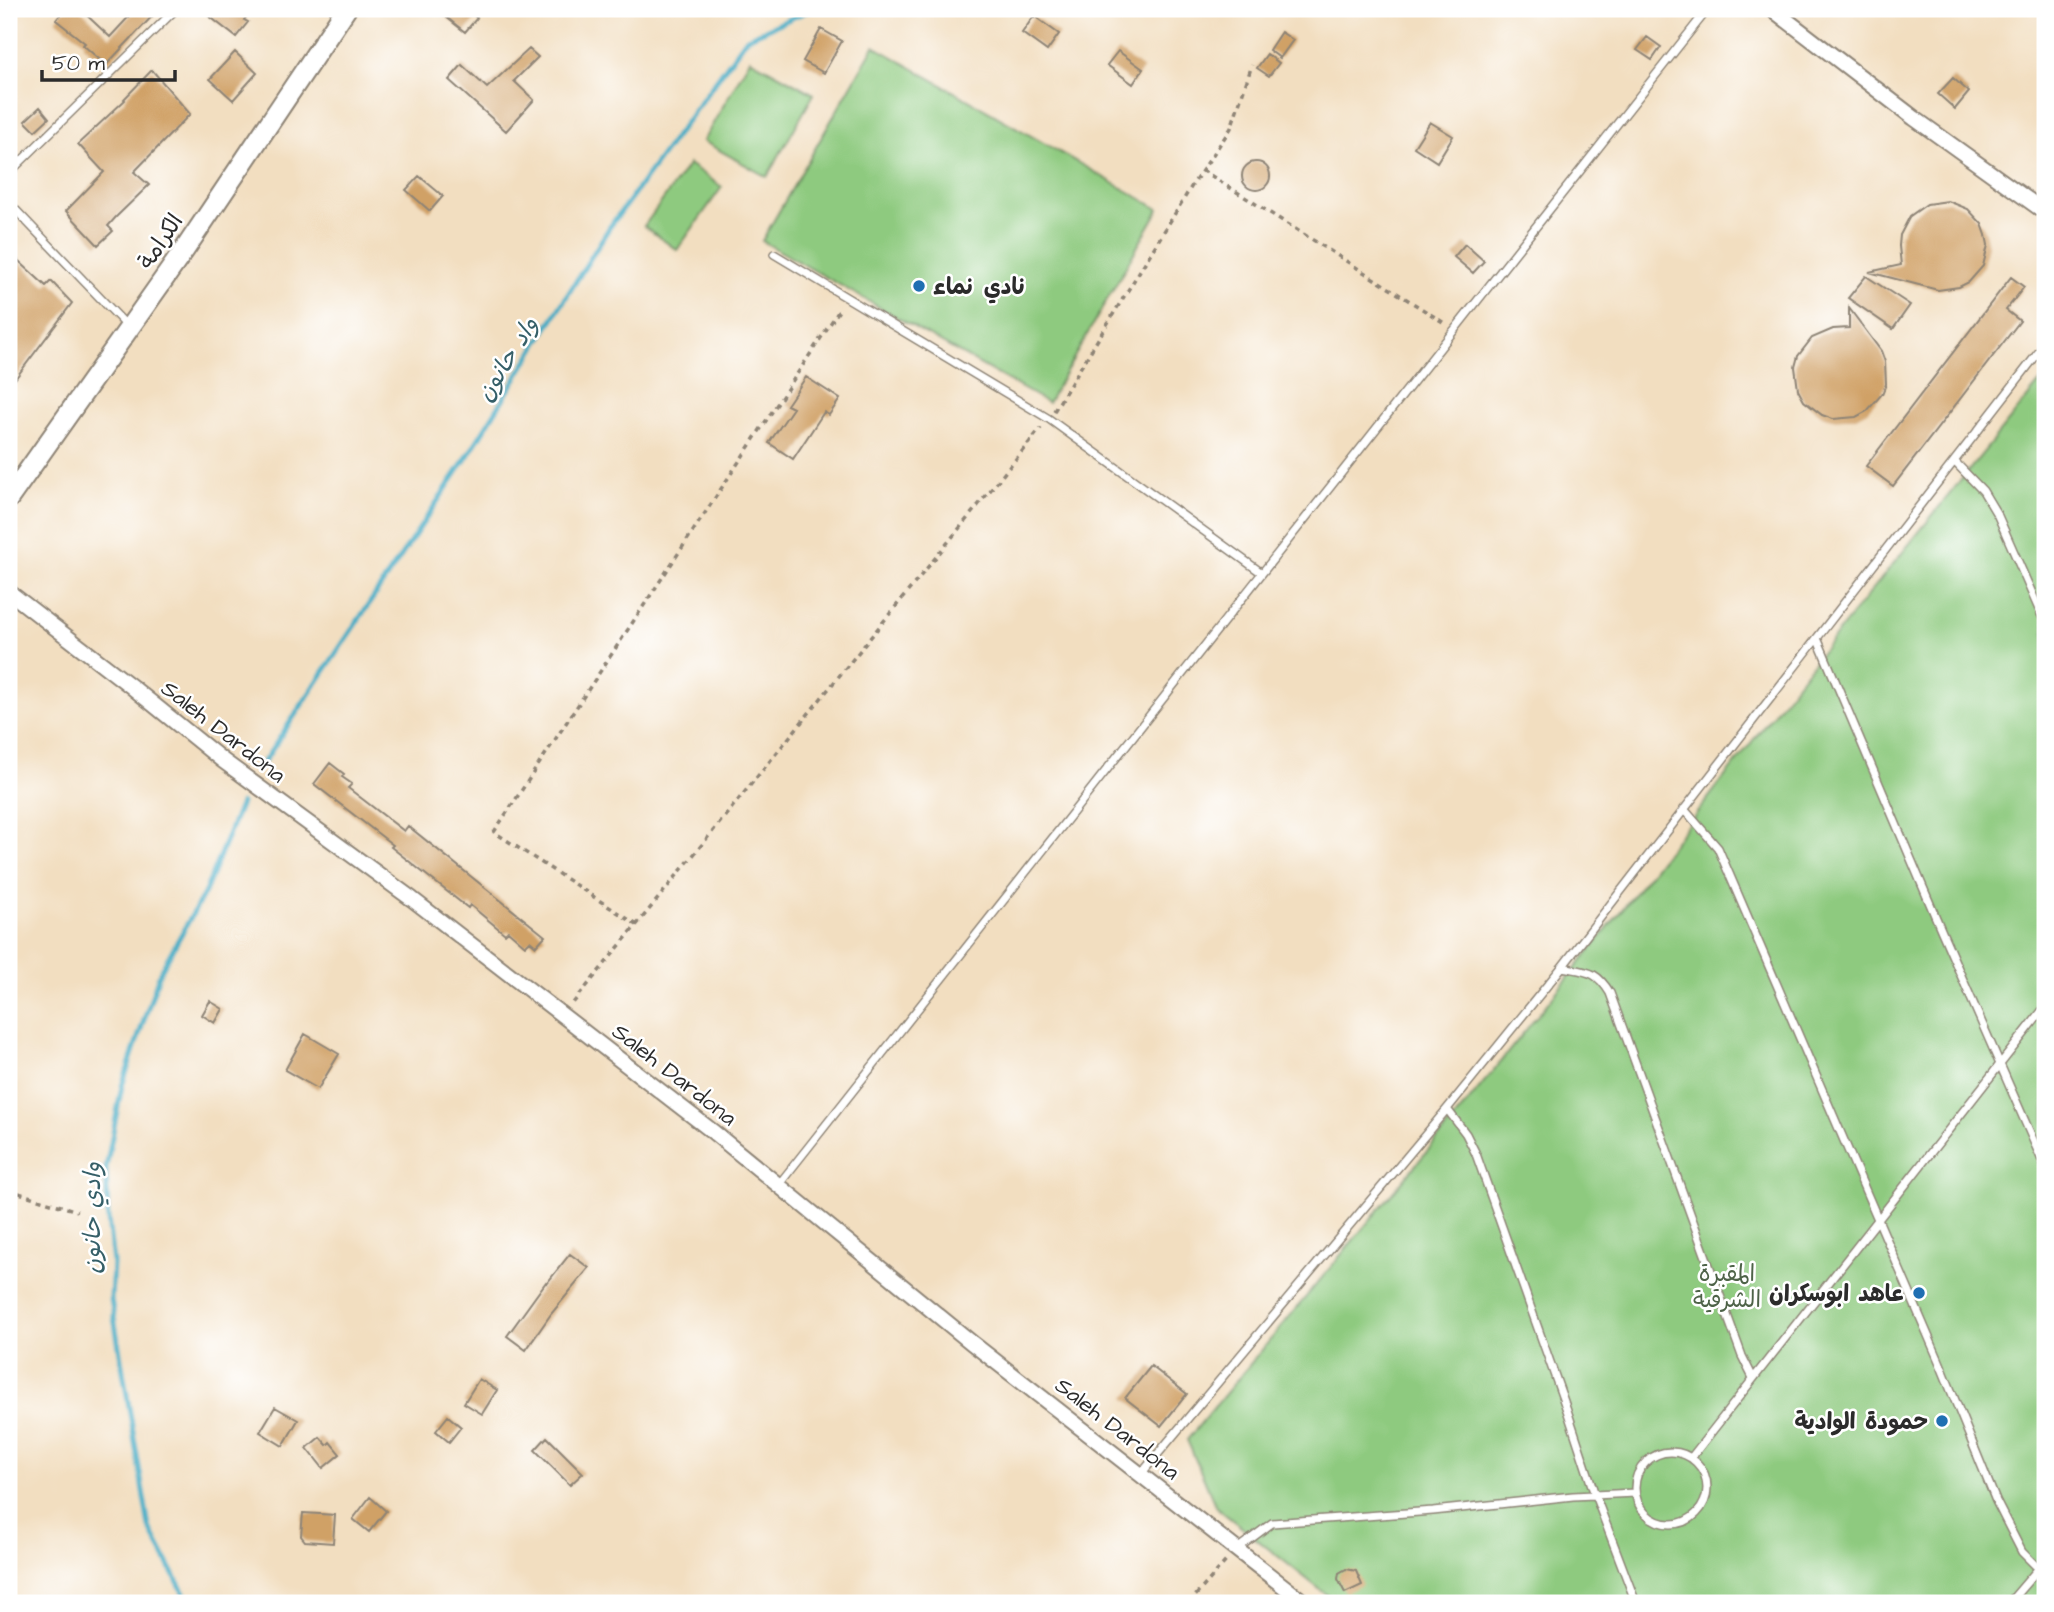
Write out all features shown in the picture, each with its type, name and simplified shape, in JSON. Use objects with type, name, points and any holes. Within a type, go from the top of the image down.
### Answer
[{"type":"main road","name":"الكرامة","points":[[9,498],[130,329],[346,9]]},
{"type":"street","points":[[1772,9],[1914,118],[2045,212]]},
{"type":"street","name":"Saleh Dardona","points":[[9,592],[222,760],[412,900],[779,1183],[972,1343],[1305,1603]]},
{"type":"lane","points":[[9,173],[176,9]]},
{"type":"lane","points":[[779,1183],[1708,9]]},
{"type":"lane","points":[[9,204],[130,329]]},
{"type":"lane","points":[[775,254],[1049,419],[1262,573]]},
{"type":"lane","points":[[1142,1474],[1562,967],[2045,344]]},
{"type":"lane","points":[[1955,462],[1983,491],[1998,516],[2045,623]]},
{"type":"lane","points":[[1817,638],[2045,1167]]},
{"type":"lane","points":[[1684,809],[1718,848],[1996,1501],[2022,1552],[2039,1569]]},
{"type":"lane","points":[[1562,967],[1592,973],[1601,979],[1610,993],[1742,1356],[1754,1378]]},
{"type":"lane","points":[[1691,1458],[2045,1007]]},
{"type":"lane","points":[[1447,1109],[1466,1134],[1476,1154],[1595,1495],[1636,1603]]},
{"type":"lane","points":[[1669,1453],[1691,1458],[1700,1466],[1707,1489],[1699,1511],[1690,1519],[1667,1524],[1646,1514],[1636,1493],[1636,1481],[1647,1462],[1657,1455],[1669,1453]]},
{"type":"lane","points":[[1237,1549],[1272,1523],[1636,1493]]},
{"type":"lane","points":[[2009,1603],[2045,1561]]},
{"type":"path","points":[[563,1015],[1049,419],[1202,170],[1231,128],[1252,65]]},
{"type":"path","points":[[1202,170],[1454,329]]},
{"type":"path","points":[[636,925],[494,832],[847,298]]},
{"type":"path","points":[[9,1191],[77,1210]]},
{"type":"path","points":[[1189,1603],[1237,1549]]},
{"type":"green space","points":[[874,46],[1159,209],[1048,403],[762,241]]},
{"type":"green space","points":[[750,59],[814,94],[767,177],[703,141]]},
{"type":"green space","points":[[689,164],[722,187],[677,250],[644,226]]},
{"type":"green space","name":"المقبرة الشرقية","points":[[2045,376],[2045,1603],[1337,1603],[1216,1507],[1187,1440],[1468,1102],[1604,933],[1805,673]]},
{"type":"building","points":[[65,9],[80,9],[110,37],[136,9],[159,9],[106,65],[83,45],[85,43],[56,20]]},
{"type":"building","points":[[200,9],[252,9],[244,20],[248,22],[236,37]]},
{"type":"building","points":[[436,9],[466,9],[477,18],[465,32]]},
{"type":"building","points":[[1034,16],[1059,34],[1047,51],[1022,33]]},
{"type":"building","points":[[821,29],[842,41],[824,73],[803,61]]},
{"type":"building","points":[[1281,32],[1293,40],[1280,58],[1269,50]]},
{"type":"building","points":[[1647,37],[1661,47],[1652,60],[1637,50]]},
{"type":"building","points":[[529,49],[538,57],[514,81],[534,100],[506,131],[449,80],[462,65],[487,88]]},
{"type":"building","points":[[1118,51],[1143,69],[1133,84],[1107,65]]},
{"type":"building","points":[[235,52],[257,73],[233,100],[210,79]]},
{"type":"building","points":[[1267,54],[1279,63],[1269,76],[1257,68]]},
{"type":"building","points":[[152,70],[190,114],[134,172],[149,185],[108,226],[113,231],[98,245],[66,211],[104,172],[78,144],[125,100]]},
{"type":"building","points":[[1953,78],[1969,92],[1955,109],[1938,94]]},
{"type":"building","points":[[40,107],[49,118],[35,131],[25,121]]},
{"type":"building","points":[[1430,122],[1453,136],[1437,162],[1414,147]]},
{"type":"building","points":[[1256,162],[1266,166],[1270,176],[1266,186],[1256,190],[1246,186],[1242,176],[1246,166]]},
{"type":"building","points":[[419,176],[443,196],[430,211],[406,190]]},
{"type":"building","points":[[1948,201],[1968,209],[1982,224],[1986,235],[1988,245],[1983,266],[1969,282],[1959,287],[1938,290],[1869,272],[1901,265],[1900,235],[1910,216],[1927,204]]},
{"type":"building","points":[[1465,244],[1484,261],[1473,273],[1454,257]]},
{"type":"building","points":[[9,252],[46,286],[51,281],[72,303],[9,387]]},
{"type":"building","points":[[1866,276],[1910,305],[1893,329],[1848,298]]},
{"type":"building","points":[[2011,277],[2024,287],[2006,310],[2020,321],[1893,486],[1866,466]]},
{"type":"building","points":[[1849,308],[1881,351],[1885,362],[1886,384],[1882,394],[1867,411],[1856,417],[1833,419],[1822,415],[1804,401],[1798,390],[1795,367],[1798,356],[1812,338],[1833,329],[1849,328]]},
{"type":"building","points":[[806,377],[840,399],[829,415],[824,412],[793,459],[769,443],[793,408],[787,405]]},
{"type":"building","points":[[330,763],[352,784],[348,788],[404,831],[408,826],[545,936],[536,946],[530,941],[525,946],[508,931],[505,934],[470,905],[468,908],[391,847],[393,845],[314,784]]},
{"type":"building","points":[[210,1001],[223,1009],[215,1023],[202,1015]]},
{"type":"building","points":[[305,1034],[339,1054],[318,1089],[285,1070]]},
{"type":"building","points":[[570,1254],[589,1268],[551,1314],[526,1350],[507,1336]]},
{"type":"building","points":[[1151,1366],[1187,1394],[1161,1426],[1125,1398]]},
{"type":"building","points":[[479,1379],[497,1390],[482,1414],[464,1403]]},
{"type":"building","points":[[275,1407],[298,1420],[283,1446],[260,1432]]},
{"type":"building","points":[[448,1416],[461,1427],[449,1442],[436,1431]]},
{"type":"building","points":[[320,1437],[327,1445],[330,1442],[340,1454],[323,1468],[307,1448]]},
{"type":"building","points":[[547,1437],[583,1473],[570,1485],[535,1450]]},
{"type":"building","points":[[370,1497],[386,1511],[369,1532],[353,1519]]},
{"type":"building","points":[[303,1513],[335,1515],[333,1543],[305,1541],[301,1536]]},
{"type":"building","points":[[1346,1569],[1356,1571],[1362,1585],[1345,1593],[1338,1579],[1339,1573]]},
{"type":"waterway","name":"واد حانون","points":[[263,763],[469,454],[609,228],[747,38],[812,9]]},
{"type":"waterway","name":"وادي حانون","points":[[189,1603],[149,1527],[111,1299],[113,1263],[106,1168],[122,1086],[160,972],[205,892],[241,803]]},
{"type":"place","name":"نادي نماء","points":[[919,286]]},
{"type":"place","name":"عاهد ابوسكران","points":[[1919,1293]]},
{"type":"place","name":"حمودة الوادية","points":[[1942,1421]]}]
